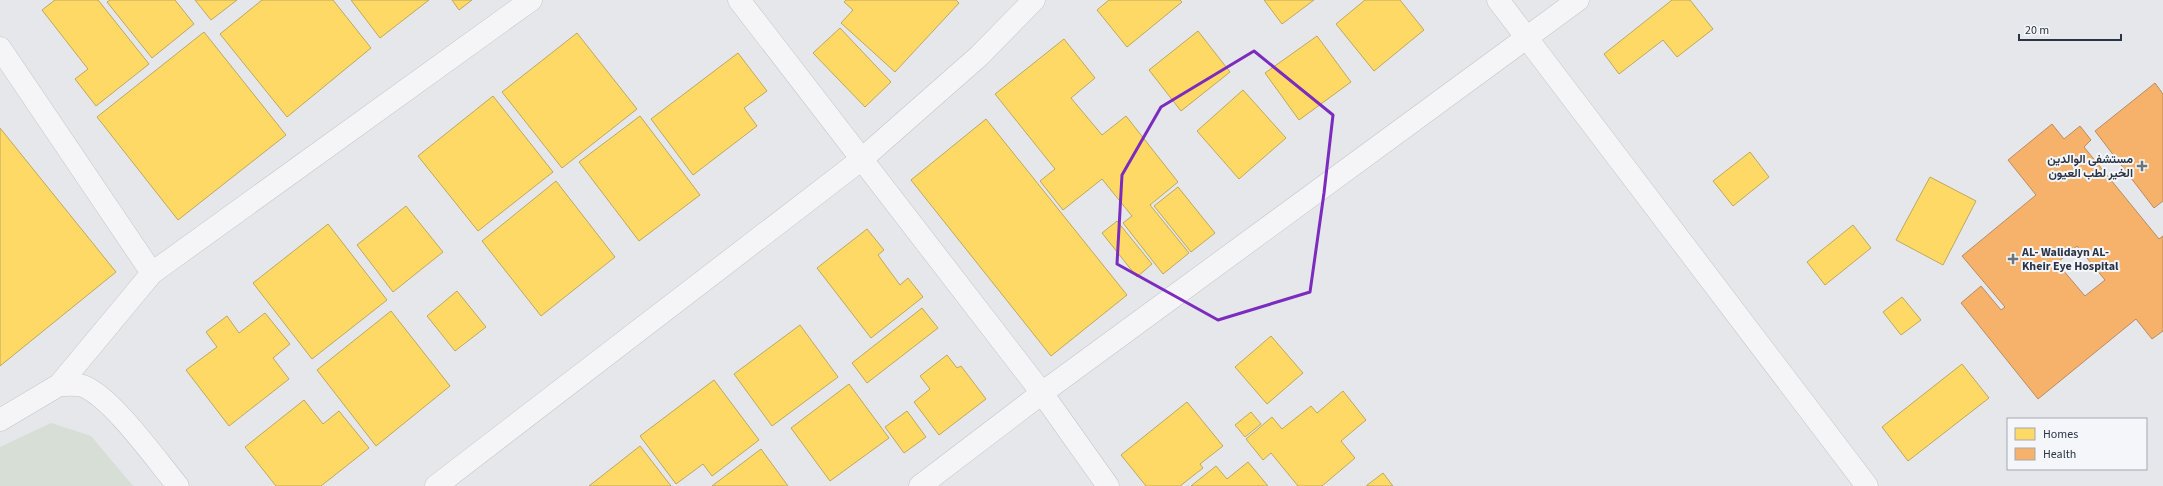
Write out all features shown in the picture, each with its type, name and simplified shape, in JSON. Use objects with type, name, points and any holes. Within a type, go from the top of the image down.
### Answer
[{"type":"street","points":[[0,420],[58,385],[152,273],[531,0]]},
{"type":"street","points":[[739,0],[1042,393],[1108,486]]},
{"type":"street","points":[[436,486],[862,159],[980,56],[1034,0]]},
{"type":"street","points":[[1498,0],[1867,486]]},
{"type":"street","points":[[920,486],[1042,393],[1527,39],[1578,0]]},
{"type":"street","points":[[0,48],[152,273]]},
{"type":"street","points":[[58,385],[82,386],[101,397],[116,412],[178,486]]},
{"type":"highlighted area","points":[[1254,51],[1333,115],[1310,292],[1218,320],[1117,264],[1122,175],[1161,107]]},
{"type":"shaded area","points":[[51,423],[91,436],[133,486],[0,486],[0,447]]},
{"type":"building: Homes","points":[[55,0],[98,0],[149,64],[96,106],[75,79],[88,69],[42,10]]},
{"type":"building: Homes","points":[[110,0],[175,0],[194,24],[152,58],[107,2]]},
{"type":"building: Homes","points":[[195,0],[237,0],[211,20]]},
{"type":"building: Homes","points":[[262,0],[333,0],[371,48],[287,117],[220,34]]},
{"type":"building: Homes","points":[[351,0],[429,0],[380,38]]},
{"type":"building: Homes","points":[[452,0],[472,0],[459,10]]},
{"type":"building: Homes","points":[[846,0],[956,0],[959,3],[895,72],[841,23],[853,10],[844,2]]},
{"type":"building: Homes","points":[[1109,0],[1180,0],[1182,2],[1127,47],[1097,10]]},
{"type":"building: Homes","points":[[1264,0],[1314,0],[1282,24]]},
{"type":"building: Homes","points":[[1365,0],[1400,0],[1424,30],[1374,71],[1336,24]]},
{"type":"building: Homes","points":[[1672,0],[1690,0],[1713,29],[1677,57],[1663,40],[1619,74],[1604,54]]},
{"type":"building: Homes","points":[[840,28],[891,82],[865,107],[813,53]]},
{"type":"building: Homes","points":[[1198,31],[1230,72],[1181,111],[1149,70]]},
{"type":"building: Homes","points":[[204,32],[286,135],[178,220],[97,117]]},
{"type":"building: Homes","points":[[577,33],[637,109],[562,168],[502,92]]},
{"type":"building: Homes","points":[[1317,36],[1351,82],[1299,120],[1265,73]]},
{"type":"building: Homes","points":[[1064,39],[1095,78],[1071,98],[1102,135],[1126,116],[1178,182],[1150,205],[1189,253],[1163,274],[1123,223],[1132,216],[1102,179],[1063,210],[1040,181],[1055,169],[995,94]]},
{"type":"building: Homes","points":[[738,53],[767,91],[744,108],[757,126],[693,175],[651,119]]},
{"type":"building: Homes","points":[[1243,90],[1286,138],[1239,179],[1197,131]]},
{"type":"building: Homes","points":[[493,96],[553,172],[478,231],[418,156]]},
{"type":"building: Homes","points":[[640,116],[700,195],[639,241],[579,162]]},
{"type":"building: Homes","points":[[986,119],[1127,295],[1051,356],[911,180]]},
{"type":"building: Homes","points":[[0,128],[116,272],[0,366]]},
{"type":"building: Homes","points":[[1750,152],[1769,177],[1733,206],[1713,181]]},
{"type":"building: Homes","points":[[1930,177],[1976,201],[1943,265],[1896,240]]},
{"type":"building: Homes","points":[[556,181],[615,257],[541,316],[482,241]]},
{"type":"building: Homes","points":[[1178,187],[1215,233],[1191,252],[1154,206]]},
{"type":"building: Homes","points":[[406,206],[443,252],[393,292],[357,245]]},
{"type":"building: Homes","points":[[1117,221],[1152,264],[1137,277],[1102,233]]},
{"type":"building: Homes","points":[[328,224],[387,300],[312,359],[253,283]]},
{"type":"building: Homes","points":[[1853,225],[1871,248],[1825,285],[1807,262]]},
{"type":"building: Homes","points":[[867,229],[884,250],[878,255],[900,285],[908,278],[923,297],[871,338],[817,268]]},
{"type":"building: Homes","points":[[457,291],[486,327],[455,351],[427,316]]},
{"type":"building: Homes","points":[[1902,297],[1921,320],[1901,335],[1883,312]]},
{"type":"building: Homes","points":[[922,308],[938,328],[867,383],[852,363]]},
{"type":"building: Homes","points":[[391,311],[450,386],[376,446],[317,370]]},
{"type":"building: Homes","points":[[265,313],[290,344],[273,358],[289,379],[229,426],[186,370],[217,347],[206,332],[227,316],[239,333]]},
{"type":"building: Homes","points":[[800,325],[838,377],[772,426],[734,374]]},
{"type":"building: Homes","points":[[1271,336],[1303,373],[1267,404],[1235,367]]},
{"type":"building: Homes","points":[[947,355],[957,368],[961,366],[986,399],[939,435],[914,402],[930,389],[920,376]]},
{"type":"building: Homes","points":[[1962,364],[1989,398],[1908,461],[1882,427]]},
{"type":"building: Homes","points":[[714,380],[759,440],[712,476],[703,464],[676,484],[640,436]]},
{"type":"building: Homes","points":[[849,384],[889,438],[830,481],[791,428]]},
{"type":"building: Homes","points":[[1343,391],[1366,420],[1341,441],[1355,458],[1322,486],[1298,486],[1271,453],[1263,460],[1246,439],[1272,417],[1282,429],[1311,406],[1317,413]]},
{"type":"building: Homes","points":[[304,400],[323,424],[339,411],[369,448],[321,486],[276,486],[245,447]]},
{"type":"building: Homes","points":[[1187,402],[1223,446],[1200,464],[1203,468],[1180,486],[1146,486],[1121,455]]},
{"type":"building: Homes","points":[[907,411],[926,437],[904,453],[885,427]]},
{"type":"building: Homes","points":[[1251,412],[1261,424],[1245,437],[1235,425]]},
{"type":"building: Homes","points":[[640,446],[671,486],[589,486]]},
{"type":"building: Homes","points":[[761,449],[788,486],[712,486]]},
{"type":"building: Homes","points":[[1248,462],[1268,486],[1191,486],[1216,466],[1227,479]]},
{"type":"building: Homes","points":[[1383,473],[1393,486],[1366,486]]},
{"type":"building: Health","name":"مستشفى الوالدين الخير لطب العيون","points":[[2155,83],[2163,94],[2163,201],[2154,208],[2095,131]]},
{"type":"building: Health","name":"AL- Walidayn AL- Kheir Eye Hospital","points":[[2052,124],[2064,139],[2080,126],[2091,140],[2084,147],[2159,239],[2163,236],[2163,331],[2152,339],[2136,319],[2038,399],[1961,303],[1981,286],[2001,310],[2005,307],[1962,256],[2036,195],[2008,160]],"holes":[[[2077,246],[2105,280],[2085,296],[2057,263]]]},
{"type":"place","name":"مستشفى الوالدين الخير لطب العيون","points":[[2142,166]]},
{"type":"place","name":"AL- Walidayn AL- Kheir Eye Hospital","points":[[2013,259]]}]
